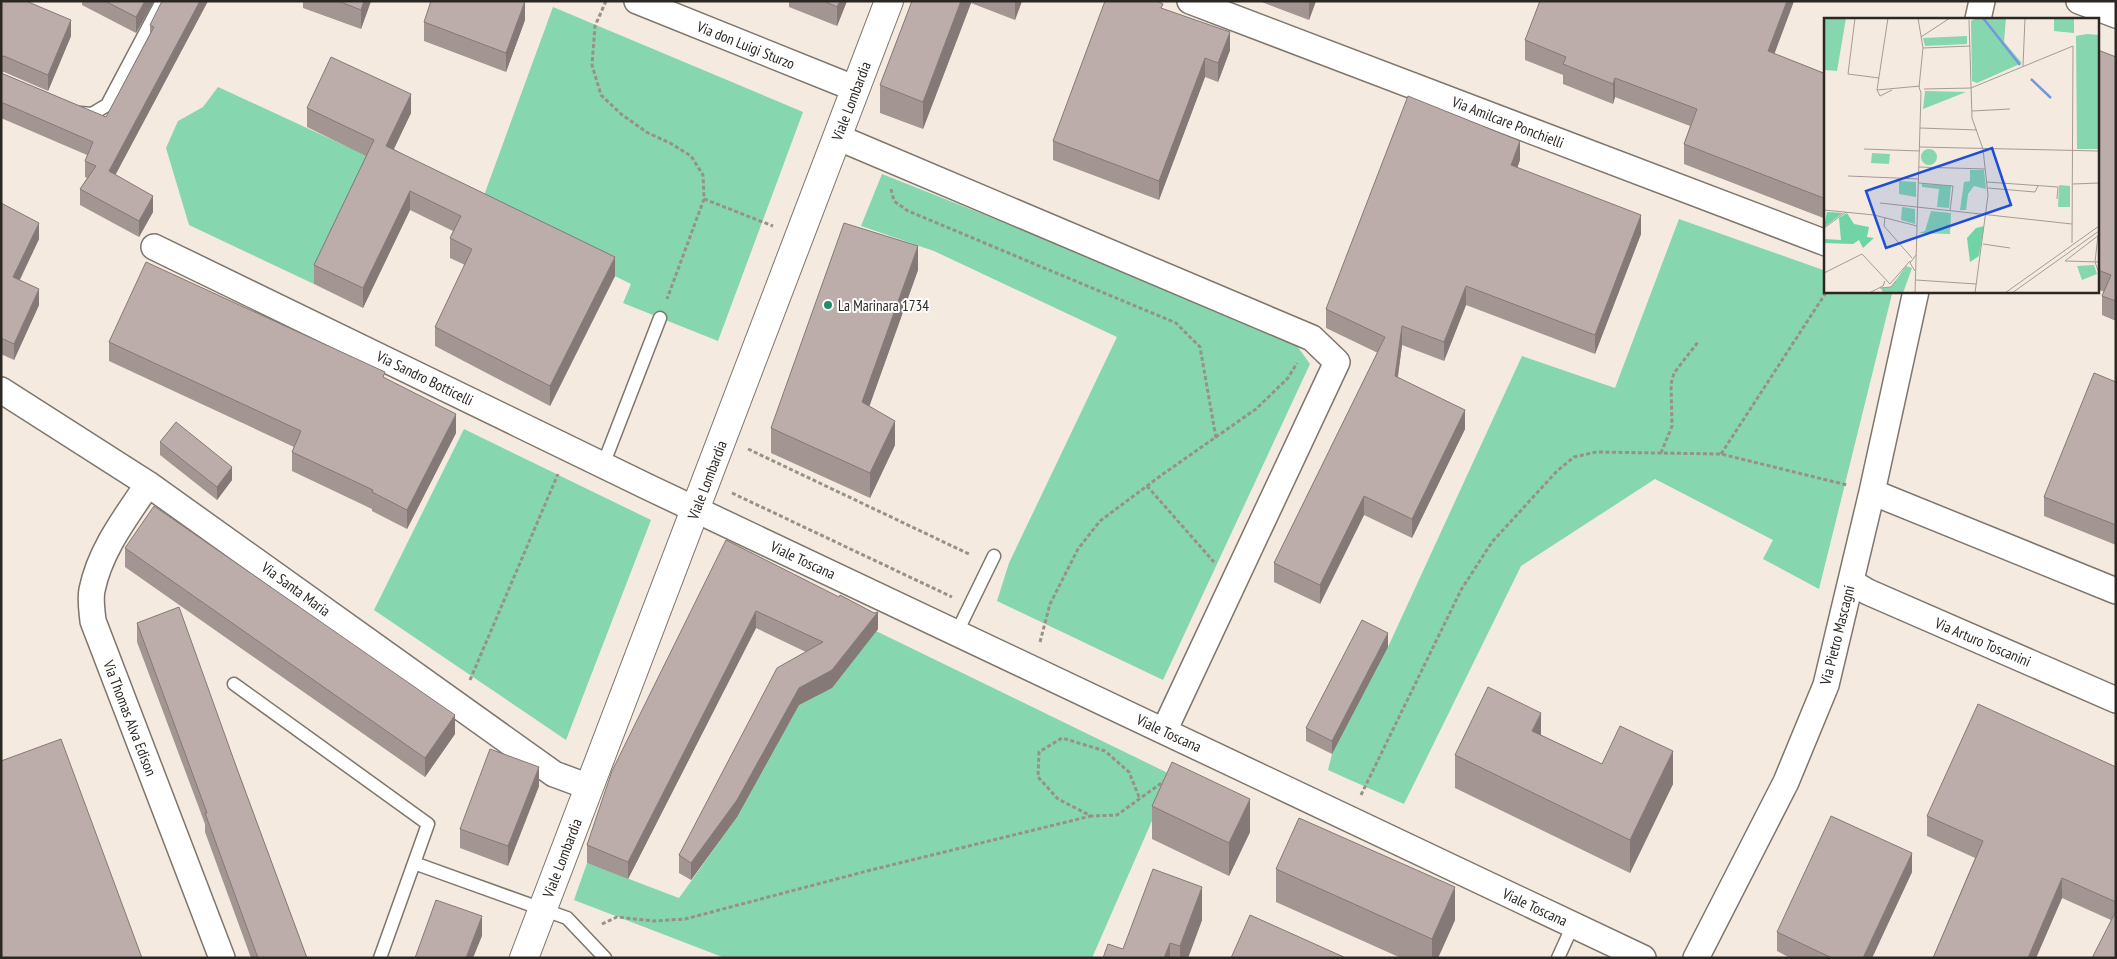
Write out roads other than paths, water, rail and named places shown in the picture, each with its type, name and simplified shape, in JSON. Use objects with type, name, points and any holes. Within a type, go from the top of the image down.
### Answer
[{"type":"street","name":"Via don Luigi Sturzo","points":[[637,1],[856,88]]},
{"type":"street","name":"Viale Lombardia","points":[[524,958],[889,1]]},
{"type":"street","points":[[1978,18],[1982,1]]},
{"type":"street","points":[[2079,1],[2116,15]]},
{"type":"street","name":"Via Amilcare Ponchielli","points":[[1197,2],[1824,241]]},
{"type":"street","points":[[837,137],[1312,338],[1337,362],[1164,731]]},
{"type":"street","name":"Via Sandro Botticelli","points":[[154,247],[695,509]]},
{"type":"street","name":"Via Pietro Mascagni","points":[[1696,958],[1786,782],[1826,685],[1872,492],[1916,292]]},
{"type":"street","name":"Via Santa Maria","points":[[1,390],[148,484],[554,774],[589,787]]},
{"type":"street","name":"Via Thomas Alva Edison","points":[[148,484],[114,535],[99,563],[92,592],[93,621],[222,958]]},
{"type":"street","points":[[1872,492],[2116,591]]},
{"type":"street","name":"Viale Toscana","points":[[695,509],[1643,958]]},
{"type":"street","name":"Via Arturo Toscanini","points":[[1851,582],[1868,592],[2116,700]]},
{"type":"lane","points":[[69,109],[92,114],[107,105],[162,1]]},
{"type":"lane","points":[[603,465],[660,318]]},
{"type":"lane","points":[[957,632],[992,560]]},
{"type":"lane","points":[[234,684],[428,824],[380,958]]},
{"type":"lane","points":[[414,863],[567,918],[605,958]]},
{"type":"lane","points":[[1558,958],[1573,925]]},
{"type":"place","name":"La Marinara 1734","points":[[828,305]]}]
